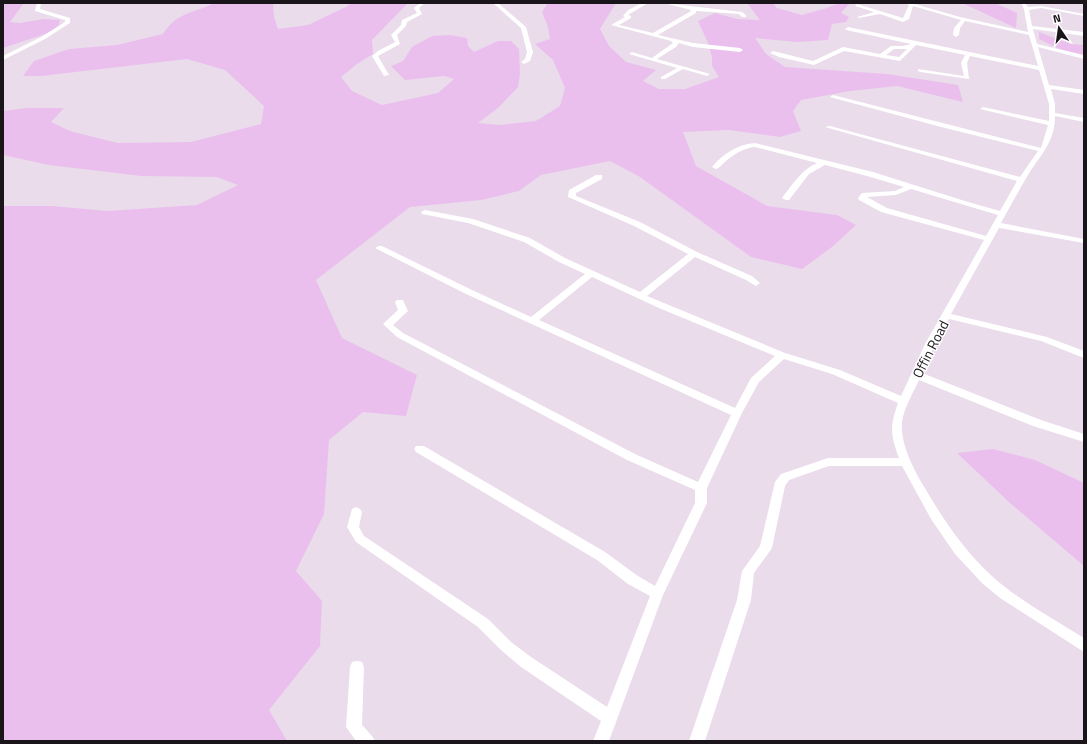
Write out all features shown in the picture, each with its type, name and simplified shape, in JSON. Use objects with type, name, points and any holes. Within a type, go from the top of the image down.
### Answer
[{"type":"street","points":[[3,58],[20,51],[67,23],[68,19],[37,10],[39,3]]},
{"type":"street","points":[[386,75],[375,56],[398,43],[394,35],[404,25],[404,21],[420,13],[416,8],[423,3]]},
{"type":"street","points":[[462,3],[471,3]]},
{"type":"street","points":[[496,3],[523,27],[530,52],[528,60],[524,62]]},
{"type":"street","points":[[646,3],[630,11],[625,16],[629,17],[614,25],[707,47],[740,50]]},
{"type":"street","points":[[666,3],[694,9],[740,13],[744,16]]},
{"type":"street","points":[[857,5],[878,13],[905,20],[908,4],[964,19],[1030,31],[1084,34]]},
{"type":"street","points":[[1024,6],[1084,15]]},
{"type":"street","name":"Offin Road","points":[[1024,6],[1030,31],[1048,87],[1053,114],[1052,124],[1046,145],[1022,180],[930,344],[904,401],[897,422],[897,431],[900,446],[906,462],[935,516],[959,550],[988,580],[1005,594],[1084,646]]},
{"type":"street","points":[[654,35],[688,16],[694,12],[694,9]]},
{"type":"street","points":[[859,18],[878,13]]},
{"type":"street","points":[[956,35],[957,28],[964,19]]},
{"type":"street","points":[[848,29],[913,45],[968,53],[1042,69]]},
{"type":"street","points":[[653,59],[674,46],[676,43],[673,40]]},
{"type":"street","points":[[773,53],[780,56],[814,63],[842,49],[900,59],[913,45]]},
{"type":"street","points":[[880,56],[893,47],[903,48],[913,45]]},
{"type":"street","points":[[1035,45],[1084,57]]},
{"type":"street","points":[[920,70],[967,78],[964,63],[968,53]]},
{"type":"street","points":[[632,54],[707,74]]},
{"type":"street","points":[[663,78],[681,68]]},
{"type":"street","points":[[1048,87],[1084,92]]},
{"type":"street","points":[[834,97],[1042,150]]},
{"type":"street","points":[[983,109],[1052,124]]},
{"type":"street","points":[[1053,114],[1084,120]]},
{"type":"street","points":[[828,127],[867,139],[1022,180]]},
{"type":"street","points":[[716,167],[725,157],[752,144],[870,174],[965,204],[1003,214]]},
{"type":"street","points":[[786,198],[802,177],[815,167],[824,163]]},
{"type":"street","points":[[599,177],[572,192],[572,197],[637,224],[694,254],[749,278],[756,283]]},
{"type":"street","points":[[910,187],[892,193],[864,195],[862,198],[884,210],[989,238]]},
{"type":"street","points":[[425,212],[470,221],[513,234],[540,246],[562,260],[641,296],[782,355],[836,372],[904,401]]},
{"type":"street","points":[[997,225],[1084,241]]},
{"type":"street","points":[[379,248],[469,292],[737,413]]},
{"type":"street","points":[[641,296],[694,254]]},
{"type":"street","points":[[533,320],[591,273]]},
{"type":"street","points":[[400,302],[403,311],[388,324],[400,335],[631,457],[701,488]]},
{"type":"street","points":[[947,316],[1044,339],[1084,355]]},
{"type":"street","points":[[601,741],[657,594],[700,503],[701,488],[737,413],[755,380],[782,355]]},
{"type":"street","points":[[916,375],[1037,423],[1084,438]]},
{"type":"street","points":[[420,449],[601,556],[633,580],[657,594]]},
{"type":"street","points":[[697,741],[744,600],[748,571],[766,548],[779,485],[782,480],[828,462],[906,462]]},
{"type":"street","points":[[356,512],[353,527],[360,539],[483,623],[506,646],[526,662],[610,718]]},
{"type":"street","points":[[357,667],[354,727],[358,734],[367,741]]},
{"type":"shaded area","points":[[3,3],[24,3],[10,22],[20,23],[44,19],[60,20],[59,25],[54,31],[3,48]]},
{"type":"shaded area","points":[[214,3],[273,3],[274,17],[278,29],[308,25],[346,7],[351,3],[408,3],[372,40],[373,54],[357,64],[341,77],[352,91],[382,105],[438,93],[454,79],[444,76],[405,80],[391,66],[403,61],[412,47],[432,36],[450,35],[467,38],[468,46],[474,52],[498,41],[511,41],[519,49],[520,74],[518,87],[498,108],[478,123],[500,125],[536,121],[560,106],[565,88],[553,60],[535,44],[550,39],[548,27],[542,12],[548,3],[616,3],[600,29],[609,46],[626,62],[656,70],[643,81],[659,89],[685,89],[719,77],[712,66],[712,57],[708,43],[698,21],[715,13],[737,19],[760,20],[747,3],[773,3],[777,8],[802,15],[839,3],[849,4],[841,13],[849,17],[846,22],[832,24],[828,40],[797,42],[755,38],[766,54],[785,67],[887,74],[958,85],[963,102],[897,86],[850,91],[801,100],[793,111],[801,131],[780,137],[729,130],[683,132],[696,166],[767,206],[837,215],[856,225],[832,247],[802,269],[751,257],[640,177],[610,161],[541,175],[519,191],[481,200],[410,207],[316,280],[342,338],[417,375],[406,416],[363,412],[329,440],[324,514],[296,571],[322,601],[320,646],[269,710],[287,741],[3,741],[3,206],[52,206],[108,211],[197,205],[238,185],[217,177],[141,176],[49,165],[3,155],[3,111],[27,108],[64,108],[51,122],[70,131],[118,143],[191,142],[261,124],[264,106],[225,70],[187,59],[41,76],[23,76],[34,61],[69,49],[117,45],[163,34],[174,21],[180,17]]},
{"type":"shaded area","points":[[962,3],[995,3],[1017,13],[1016,28]]},
{"type":"shaded area","points":[[1039,32],[1071,44],[1084,45],[1084,56],[1059,49],[1039,39]]},
{"type":"shaded area","points":[[993,449],[1035,460],[1084,483],[1084,566],[1010,503],[957,453]]}]
